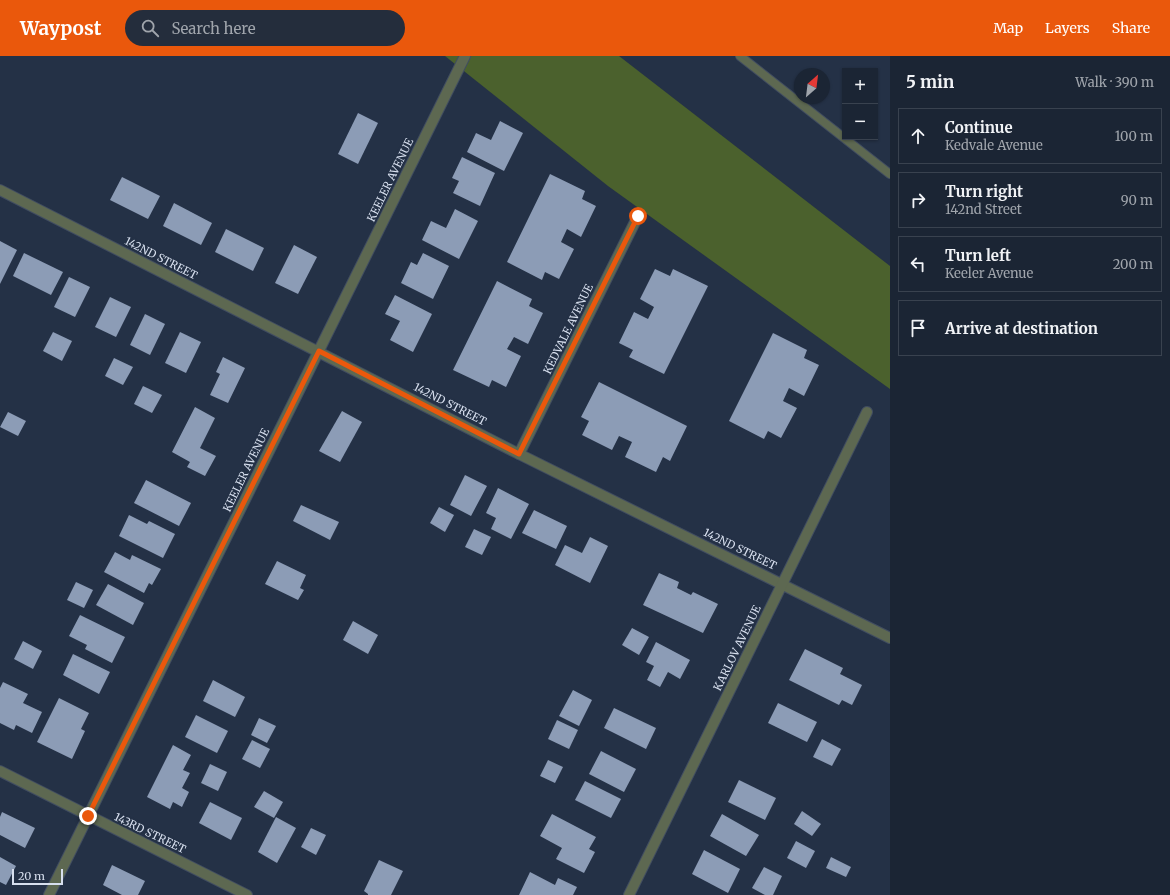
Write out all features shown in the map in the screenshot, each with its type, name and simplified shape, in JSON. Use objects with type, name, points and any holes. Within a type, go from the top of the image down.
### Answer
[{"type":"street","name":"KEELER AVENUE","points":[[49,895],[464,56]]},
{"type":"street","name":"142ND STREET","points":[[0,190],[519,454],[890,638]]},
{"type":"street","name":"KEDVALE AVENUE","points":[[519,454],[638,216]]},
{"type":"street","name":"KARLOV AVENUE","points":[[628,895],[867,412]]},
{"type":"street","name":"143RD STREET","points":[[0,771],[247,895]]},
{"type":"lane","points":[[740,56],[890,174]]},
{"type":"green space","points":[[445,56],[619,56],[890,266],[890,389],[608,186]]},
{"type":"building","points":[[358,113],[378,123],[358,164],[338,154]]},
{"type":"building","points":[[500,121],[523,133],[504,171],[467,152],[476,133],[491,140]]},
{"type":"building","points":[[462,157],[495,173],[480,206],[453,193],[459,181],[452,178]]},
{"type":"building","points":[[550,174],[585,191],[582,199],[596,206],[581,237],[567,229],[561,242],[574,249],[559,279],[545,272],[542,280],[507,262]]},
{"type":"building","points":[[122,177],[160,196],[148,219],[110,200]]},
{"type":"building","points":[[174,203],[212,223],[201,245],[163,226]]},
{"type":"building","points":[[455,209],[478,221],[459,259],[422,240],[431,221],[446,228]]},
{"type":"building","points":[[226,229],[264,248],[253,271],[215,252]]},
{"type":"building","points":[[0,241],[17,250],[0,284]]},
{"type":"building","points":[[294,245],[317,257],[298,294],[275,283]]},
{"type":"building","points":[[24,253],[63,272],[51,295],[13,276]]},
{"type":"building","points":[[423,253],[449,266],[433,299],[401,283],[411,262],[417,265]]},
{"type":"building","points":[[655,269],[670,276],[673,269],[708,286],[664,374],[629,357],[633,350],[619,343],[634,312],[648,319],[654,307],[640,299]]},
{"type":"building","points":[[69,277],[90,287],[75,317],[54,307]]},
{"type":"building","points":[[497,281],[532,299],[529,306],[543,313],[528,344],[514,337],[507,349],[521,356],[506,387],[492,380],[489,387],[453,370]]},
{"type":"building","points":[[395,295],[432,314],[413,352],[390,340],[400,321],[385,314]]},
{"type":"building","points":[[110,297],[131,307],[116,337],[95,327]]},
{"type":"building","points":[[145,314],[165,324],[150,355],[130,345]]},
{"type":"building","points":[[53,332],[72,341],[62,361],[43,351]]},
{"type":"building","points":[[180,332],[201,342],[186,373],[165,363]]},
{"type":"building","points":[[773,333],[807,350],[804,358],[819,365],[804,396],[789,388],[783,401],[797,408],[781,438],[768,431],[764,439],[729,421]]},
{"type":"building","points":[[223,357],[245,368],[228,403],[210,395],[220,374],[216,372]]},
{"type":"building","points":[[114,358],[133,367],[123,385],[105,376]]},
{"type":"building","points":[[599,382],[687,426],[670,461],[663,457],[656,472],[625,457],[632,442],[619,436],[612,450],[582,435],[589,421],[581,417]]},
{"type":"building","points":[[143,386],[162,395],[152,413],[134,404]]},
{"type":"building","points":[[195,407],[215,418],[200,448],[216,456],[205,476],[187,467],[190,462],[172,452]]},
{"type":"building","points":[[342,411],[362,422],[340,462],[319,451]]},
{"type":"building","points":[[8,412],[26,421],[18,436],[0,427]]},
{"type":"building","points":[[465,475],[487,486],[471,516],[450,505]]},
{"type":"building","points":[[146,480],[191,503],[179,526],[134,503]]},
{"type":"building","points":[[498,488],[529,504],[511,539],[491,529],[496,518],[486,513]]},
{"type":"building","points":[[301,505],[339,522],[330,540],[293,521]]},
{"type":"building","points":[[439,507],[454,515],[445,532],[430,523]]},
{"type":"building","points":[[534,510],[567,526],[556,549],[522,533]]},
{"type":"building","points":[[129,515],[147,524],[149,521],[175,534],[163,558],[119,536]]},
{"type":"building","points":[[474,529],[491,537],[482,555],[465,547]]},
{"type":"building","points":[[590,537],[608,546],[590,583],[555,565],[565,545],[582,553]]},
{"type":"building","points":[[115,552],[130,560],[132,555],[161,569],[152,585],[149,583],[144,593],[104,572]]},
{"type":"building","points":[[277,561],[306,575],[300,588],[304,590],[298,600],[265,584]]},
{"type":"building","points":[[659,573],[679,582],[677,588],[691,595],[693,592],[718,604],[703,633],[643,605]]},
{"type":"building","points":[[76,582],[93,590],[84,608],[67,600]]},
{"type":"building","points":[[108,584],[144,603],[133,625],[96,605]]},
{"type":"building","points":[[80,615],[125,637],[112,663],[85,649],[87,645],[69,636]]},
{"type":"building","points":[[353,621],[378,635],[368,654],[343,640]]},
{"type":"building","points":[[632,628],[649,637],[639,655],[622,645]]},
{"type":"building","points":[[23,641],[42,651],[33,669],[14,659]]},
{"type":"building","points":[[656,642],[690,660],[680,679],[668,672],[660,687],[647,680],[654,666],[646,662]]},
{"type":"building","points":[[805,649],[843,668],[840,674],[862,685],[852,705],[842,700],[839,705],[789,680]]},
{"type":"building","points":[[73,654],[110,672],[99,694],[63,675]]},
{"type":"building","points":[[213,680],[245,697],[235,717],[203,701]]},
{"type":"building","points":[[3,682],[28,694],[23,703],[42,712],[32,733],[16,725],[14,730],[0,723],[0,688]]},
{"type":"building","points":[[573,690],[592,700],[579,726],[559,716]]},
{"type":"building","points":[[59,698],[89,713],[81,729],[85,731],[72,759],[37,742]]},
{"type":"building","points":[[778,703],[817,722],[807,742],[768,723]]},
{"type":"building","points":[[614,708],[656,728],[646,749],[604,728]]},
{"type":"building","points":[[196,715],[228,731],[217,753],[185,737]]},
{"type":"building","points":[[259,718],[276,726],[267,743],[251,735]]},
{"type":"building","points":[[557,720],[578,730],[569,749],[548,739]]},
{"type":"building","points":[[822,739],[841,749],[832,766],[813,757]]},
{"type":"building","points":[[252,740],[270,749],[260,768],[242,759]]},
{"type":"building","points":[[173,745],[191,755],[183,770],[190,773],[182,788],[189,792],[182,807],[173,802],[170,809],[147,797]]},
{"type":"building","points":[[601,751],[636,769],[624,792],[589,774]]},
{"type":"building","points":[[548,760],[563,767],[555,783],[540,776]]},
{"type":"building","points":[[210,764],[227,772],[218,791],[201,783]]},
{"type":"building","points":[[739,780],[776,798],[765,820],[728,802]]},
{"type":"building","points":[[585,781],[621,799],[611,818],[575,800]]},
{"type":"building","points":[[264,791],[283,802],[274,818],[254,807]]},
{"type":"building","points":[[210,802],[242,818],[231,840],[199,823]]},
{"type":"building","points":[[802,811],[821,824],[812,836],[794,824]]},
{"type":"building","points":[[2,812],[35,828],[25,848],[0,835],[0,817]]},
{"type":"building","points":[[552,814],[596,837],[589,849],[595,852],[584,873],[556,859],[562,848],[540,836]]},
{"type":"building","points":[[722,814],[759,835],[746,856],[710,836]]},
{"type":"building","points":[[276,817],[296,828],[277,863],[258,852]]},
{"type":"building","points":[[311,828],[326,835],[316,855],[301,847]]},
{"type":"building","points":[[796,841],[815,851],[806,868],[787,858]]},
{"type":"building","points":[[704,850],[740,869],[728,893],[692,874]]},
{"type":"building","points":[[0,857],[16,866],[6,885],[0,882]]},
{"type":"building","points":[[831,857],[851,867],[846,877],[826,868]]},
{"type":"building","points":[[379,860],[403,871],[391,895],[368,895],[364,891]]},
{"type":"building","points":[[112,865],[145,881],[138,895],[122,895],[103,885]]},
{"type":"building","points":[[764,867],[782,876],[773,895],[765,895],[752,888]]},
{"type":"building","points":[[530,872],[555,885],[558,878],[577,887],[573,895],[519,895]]},
{"type":"route","points":[[88,816],[319,351],[519,454],[638,216]]}]
